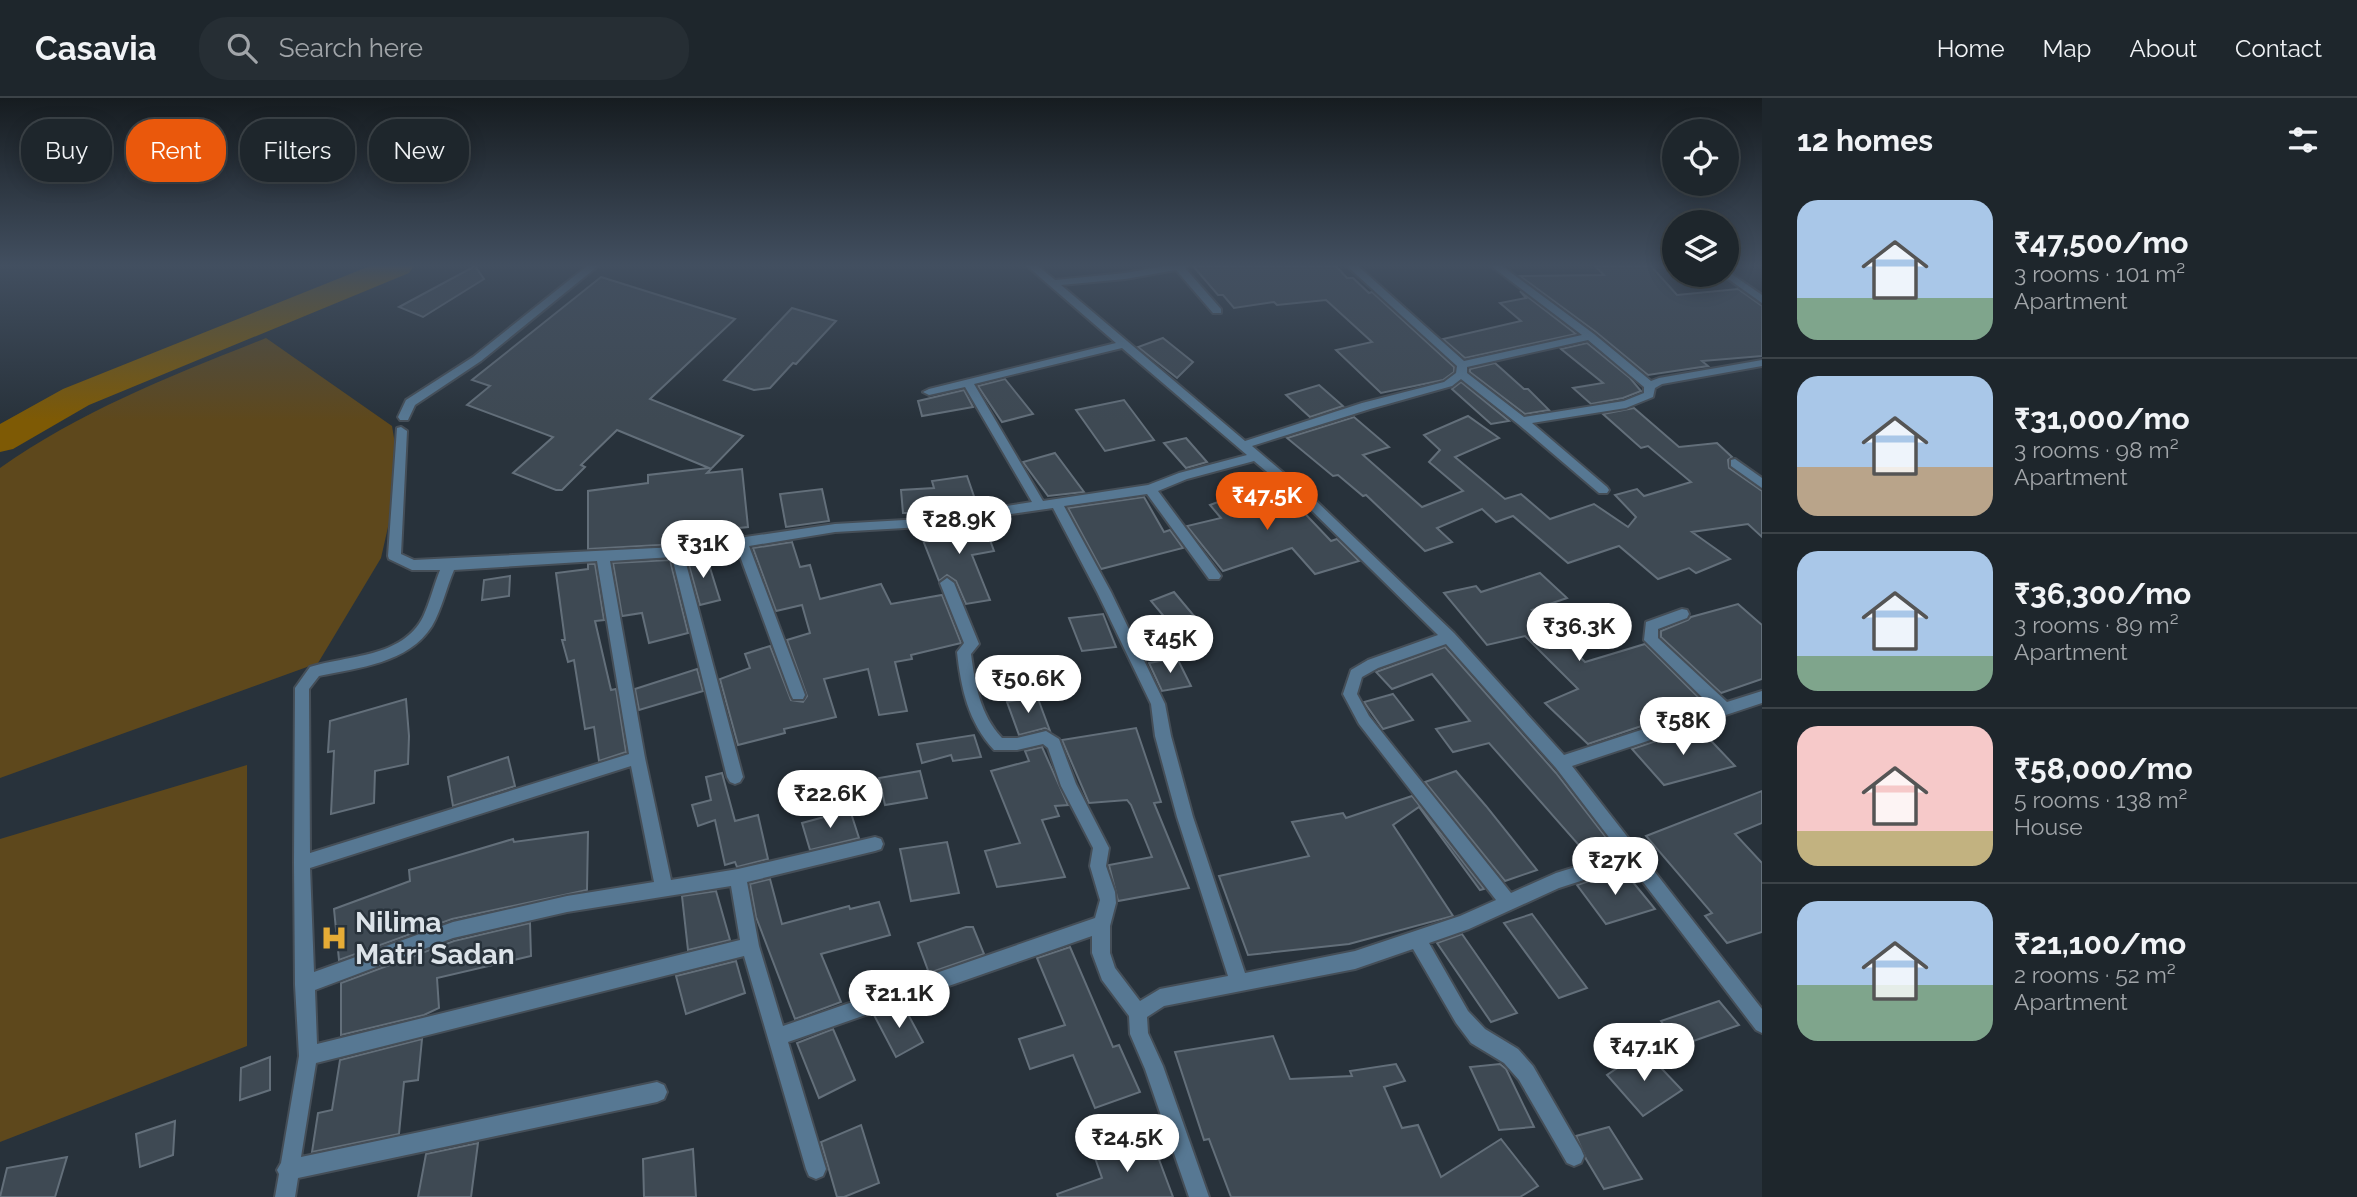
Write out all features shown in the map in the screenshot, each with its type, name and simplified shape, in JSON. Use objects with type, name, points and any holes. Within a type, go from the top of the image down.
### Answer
[{"type":"street","points":[[529,317],[477,359],[410,403],[402,424],[394,556],[412,565],[449,565],[677,552],[835,528],[922,523],[1150,489],[1183,476],[1258,456]]},
{"type":"street","points":[[1093,317],[1258,456],[1370,558],[1449,638],[1561,763],[1762,1024]]},
{"type":"street","points":[[1406,317],[1462,370],[1603,490]]},
{"type":"street","points":[[1565,317],[1650,386]]},
{"type":"street","points":[[1244,446],[1366,406],[1448,384],[1462,370],[1590,336]]},
{"type":"street","points":[[929,392],[1123,344]]},
{"type":"street","points":[[1650,386],[1762,363]]},
{"type":"street","points":[[968,383],[1104,592],[1158,704],[1163,736],[1185,817],[1239,982]]},
{"type":"street","points":[[1522,421],[1639,401],[1649,395],[1650,386]]},
{"type":"street","points":[[1735,463],[1762,484]]},
{"type":"street","points":[[1150,489],[1214,576]]},
{"type":"street","points":[[741,542],[798,695]]},
{"type":"street","points":[[677,552],[735,777]]},
{"type":"street","points":[[603,558],[637,758],[664,888]]},
{"type":"street","points":[[285,1197],[287,1170],[308,1056],[302,863],[302,688],[315,671],[370,659],[404,645],[426,624],[449,565]]},
{"type":"street","points":[[947,583],[972,644],[964,652],[966,673],[971,694],[989,736],[999,745],[1046,737],[1054,744],[1069,786],[1101,848],[1096,867],[1109,901],[1101,924],[1099,949],[1105,972],[1138,1013],[1139,1034],[1154,1066],[1199,1197]]},
{"type":"street","points":[[1682,614],[1651,626],[1651,640],[1724,709]]},
{"type":"street","points":[[1449,638],[1373,664],[1356,674],[1350,694],[1364,720],[1509,903]]},
{"type":"street","points":[[1561,763],[1762,697]]},
{"type":"street","points":[[302,863],[637,758]]},
{"type":"street","points":[[304,985],[453,930],[567,904],[738,877],[875,844]]},
{"type":"street","points":[[1138,1013],[1160,998],[1355,960],[1509,903],[1556,881],[1633,856]]},
{"type":"street","points":[[738,877],[750,946],[816,1169]]},
{"type":"street","points":[[777,1037],[1101,924]]},
{"type":"street","points":[[1417,939],[1462,1017],[1478,1036],[1511,1056],[1526,1073],[1574,1156]]},
{"type":"street","points":[[308,1056],[750,946]]},
{"type":"street","points":[[287,1170],[657,1091]]},
{"type":"shaded area","points":[[266,338],[392,426],[400,474],[381,558],[318,663],[0,778],[0,468],[63,428],[96,411]]},
{"type":"shaded area","points":[[247,765],[247,1046],[0,1142],[0,839]]},
{"type":"building","points":[[551,317],[735,319],[650,399],[743,436],[707,473],[742,469],[748,527],[699,532],[702,541],[588,549],[588,491],[648,483],[648,475],[709,468],[617,430],[581,465],[585,467],[562,490],[556,490],[513,473],[553,437],[467,405],[490,386],[472,380]]},
{"type":"building","points":[[783,317],[823,317],[836,321],[770,388],[754,390],[724,380]]},
{"type":"building","points":[[1345,317],[1400,317],[1454,367],[1454,372],[1443,380],[1381,393],[1336,350],[1372,342]]},
{"type":"building","points":[[1517,317],[1554,317],[1576,334],[1465,358],[1443,339],[1521,321]]},
{"type":"building","points":[[1576,317],[1762,317],[1762,356],[1702,361],[1708,366],[1648,375]]},
{"type":"building","points":[[1163,338],[1193,362],[1177,378],[1138,347]]},
{"type":"building","points":[[1587,343],[1630,378],[1641,391],[1623,398],[1591,404],[1573,388],[1603,383],[1561,349]]},
{"type":"building","points":[[1495,363],[1549,410],[1525,414],[1470,372],[1470,369]]},
{"type":"building","points":[[1005,379],[1033,414],[1002,422],[978,386]]},
{"type":"building","points":[[1461,382],[1509,421],[1491,424],[1452,389]]},
{"type":"building","points":[[1319,385],[1343,406],[1310,417],[1286,395]]},
{"type":"building","points":[[964,390],[973,407],[922,416],[918,401]]},
{"type":"building","points":[[1124,400],[1154,440],[1105,451],[1076,410]]},
{"type":"building","points":[[1634,408],[1679,447],[1717,443],[1732,457],[1728,460],[1729,468],[1762,491],[1762,537],[1748,524],[1692,532],[1730,559],[1696,573],[1689,568],[1658,579],[1619,546],[1568,563],[1513,516],[1496,522],[1482,509],[1437,528],[1452,542],[1425,551],[1366,495],[1363,496],[1338,475],[1333,476],[1287,438],[1354,417],[1389,447],[1363,455],[1422,507],[1463,491],[1429,462],[1440,450],[1424,435],[1468,416],[1499,438],[1455,457],[1505,499],[1521,494],[1550,519],[1594,504],[1628,527],[1636,517],[1615,495],[1637,489],[1644,496],[1691,482],[1648,446],[1641,448],[1603,414]]},
{"type":"building","points":[[1186,438],[1207,462],[1186,468],[1164,443]]},
{"type":"building","points":[[1055,453],[1084,492],[1048,496],[1023,462]]},
{"type":"building","points":[[967,476],[978,508],[914,517],[913,513],[903,513],[901,490],[934,488],[932,481]]},
{"type":"building","points":[[1274,481],[1331,541],[1337,539],[1359,561],[1315,574],[1292,548],[1223,571],[1187,526],[1221,518],[1210,505]]},
{"type":"building","points":[[822,489],[829,521],[786,527],[780,494]]},
{"type":"building","points":[[1144,497],[1164,532],[1170,530],[1183,548],[1101,569],[1068,508]]},
{"type":"building","points":[[983,521],[994,551],[972,555],[990,600],[966,604],[956,581],[947,575],[939,581],[919,530]]},
{"type":"building","points":[[792,542],[800,567],[810,565],[820,599],[881,584],[891,604],[942,595],[961,643],[911,655],[912,659],[895,662],[907,711],[879,715],[868,669],[824,679],[836,717],[784,729],[785,733],[738,745],[720,679],[750,668],[745,654],[770,646],[791,700],[803,702],[807,696],[787,640],[810,633],[802,605],[776,611],[753,548]]},
{"type":"building","points":[[706,555],[720,600],[700,605],[687,558]]},
{"type":"building","points":[[670,560],[688,633],[649,643],[642,613],[622,616],[613,563]]},
{"type":"building","points":[[588,564],[595,564],[604,620],[595,621],[611,690],[616,689],[626,752],[599,761],[594,727],[585,729],[574,660],[568,662],[562,640],[565,640],[556,573],[588,569]]},
{"type":"building","points":[[1540,573],[1567,598],[1532,610],[1585,662],[1645,644],[1701,700],[1694,703],[1698,707],[1588,744],[1545,703],[1578,689],[1525,636],[1487,645],[1444,593],[1476,586],[1481,592]]},
{"type":"building","points":[[510,576],[509,596],[482,600],[484,580]]},
{"type":"building","points":[[1174,592],[1210,635],[1187,644],[1151,601]]},
{"type":"building","points":[[1738,604],[1762,625],[1762,679],[1721,693],[1661,637],[1661,631],[1691,617]]},
{"type":"building","points":[[1103,614],[1116,647],[1082,651],[1069,618]]},
{"type":"building","points":[[1445,647],[1556,773],[1611,844],[1604,847],[1610,854],[1591,859],[1489,743],[1453,752],[1436,729],[1470,721],[1432,674],[1392,689],[1376,672]]},
{"type":"building","points":[[1177,658],[1191,686],[1162,691],[1149,663]]},
{"type":"building","points":[[697,669],[703,691],[639,710],[635,689]]},
{"type":"building","points":[[1393,694],[1413,720],[1383,729],[1364,702]]},
{"type":"building","points":[[1037,696],[1050,731],[1045,728],[1019,735],[1007,702]]},
{"type":"building","points":[[406,699],[408,764],[375,771],[374,803],[331,814],[334,751],[328,752],[330,721]]},
{"type":"building","points":[[1698,727],[1735,766],[1664,785],[1632,749]]},
{"type":"building","points":[[1136,728],[1161,802],[1154,803],[1189,888],[1118,901],[1109,865],[1152,857],[1127,800],[1089,803],[1062,740]]},
{"type":"building","points":[[974,735],[981,757],[953,761],[951,755],[922,763],[917,744]]},
{"type":"building","points":[[1042,747],[1068,805],[1055,806],[1059,816],[1042,820],[1065,877],[997,887],[985,851],[1020,843],[991,771],[1029,761],[1025,751]]},
{"type":"building","points":[[508,757],[515,786],[453,806],[448,777]]},
{"type":"building","points":[[920,771],[927,798],[885,805],[879,778]]},
{"type":"building","points":[[1456,771],[1537,870],[1505,881],[1425,782]]},
{"type":"building","points":[[722,773],[735,821],[758,815],[768,859],[737,867],[735,862],[725,865],[715,820],[698,826],[692,805],[711,800],[706,777]]},
{"type":"building","points":[[1762,791],[1762,823],[1735,834],[1762,863],[1762,932],[1727,943],[1705,916],[1712,913],[1646,836]]},
{"type":"building","points":[[1412,796],[1484,889],[1480,890],[1419,807],[1393,825],[1453,916],[1349,944],[1248,955],[1219,876],[1309,856],[1292,822],[1343,813],[1346,818]]},
{"type":"building","points":[[850,810],[859,838],[810,850],[802,823]]},
{"type":"building","points":[[588,832],[587,890],[452,919],[339,960],[334,909],[410,881],[409,870],[513,839],[514,842]]},
{"type":"building","points":[[947,842],[959,893],[911,901],[900,849]]},
{"type":"building","points":[[1623,870],[1655,909],[1606,924],[1577,885]]},
{"type":"building","points":[[770,879],[782,924],[849,906],[850,909],[879,902],[890,935],[821,954],[841,1002],[795,1019],[756,917],[750,884]]},
{"type":"building","points":[[716,891],[730,940],[688,950],[682,896]]},
{"type":"building","points":[[1532,914],[1587,988],[1559,998],[1504,923]]},
{"type":"building","points":[[530,923],[531,956],[437,978],[439,1008],[424,1015],[341,1035],[341,983],[454,941]]},
{"type":"building","points":[[973,927],[984,954],[929,973],[918,943]]},
{"type":"building","points":[[1462,934],[1517,1013],[1491,1022],[1437,943]]},
{"type":"building","points":[[1070,947],[1113,1047],[1119,1045],[1140,1092],[1095,1108],[1073,1055],[1030,1069],[1019,1039],[1065,1025],[1037,958]]},
{"type":"building","points":[[736,961],[745,993],[686,1014],[676,976]]},
{"type":"building","points":[[1719,1001],[1739,1025],[1679,1046],[1661,1021]]},
{"type":"building","points":[[903,1005],[923,1042],[896,1057],[874,1015]]},
{"type":"building","points":[[833,1029],[855,1080],[819,1098],[797,1043]]},
{"type":"building","points":[[1273,1036],[1290,1079],[1352,1076],[1350,1071],[1396,1064],[1405,1081],[1384,1087],[1402,1128],[1418,1125],[1441,1177],[1501,1139],[1538,1186],[1520,1197],[1231,1197],[1209,1139],[1204,1140],[1175,1052]]},
{"type":"building","points":[[422,1039],[418,1080],[404,1082],[399,1134],[312,1152],[318,1113],[332,1110],[340,1060]]},
{"type":"building","points":[[1644,1050],[1682,1090],[1643,1116],[1607,1075]]},
{"type":"building","points":[[270,1057],[270,1090],[240,1100],[241,1068]]},
{"type":"building","points":[[1500,1064],[1506,1069],[1534,1127],[1499,1130],[1470,1067]]},
{"type":"building","points":[[175,1121],[173,1155],[140,1167],[136,1134]]},
{"type":"building","points":[[861,1125],[879,1183],[844,1197],[837,1197],[821,1142]]},
{"type":"building","points":[[1609,1127],[1642,1179],[1604,1189],[1576,1136]]},
{"type":"building","points":[[1151,1138],[1173,1197],[1058,1197],[1057,1194],[1102,1178],[1094,1155]]},
{"type":"building","points":[[478,1143],[471,1197],[418,1197],[426,1154]]},
{"type":"building","points":[[693,1149],[696,1197],[644,1197],[643,1159]]},
{"type":"building","points":[[67,1157],[55,1197],[0,1197],[7,1168]]},
{"type":"waterway","points":[[0,440],[76,397],[272,317]]},
{"type":"place","name":"Nilima Matri Sadan","points":[[334,938]]}]
